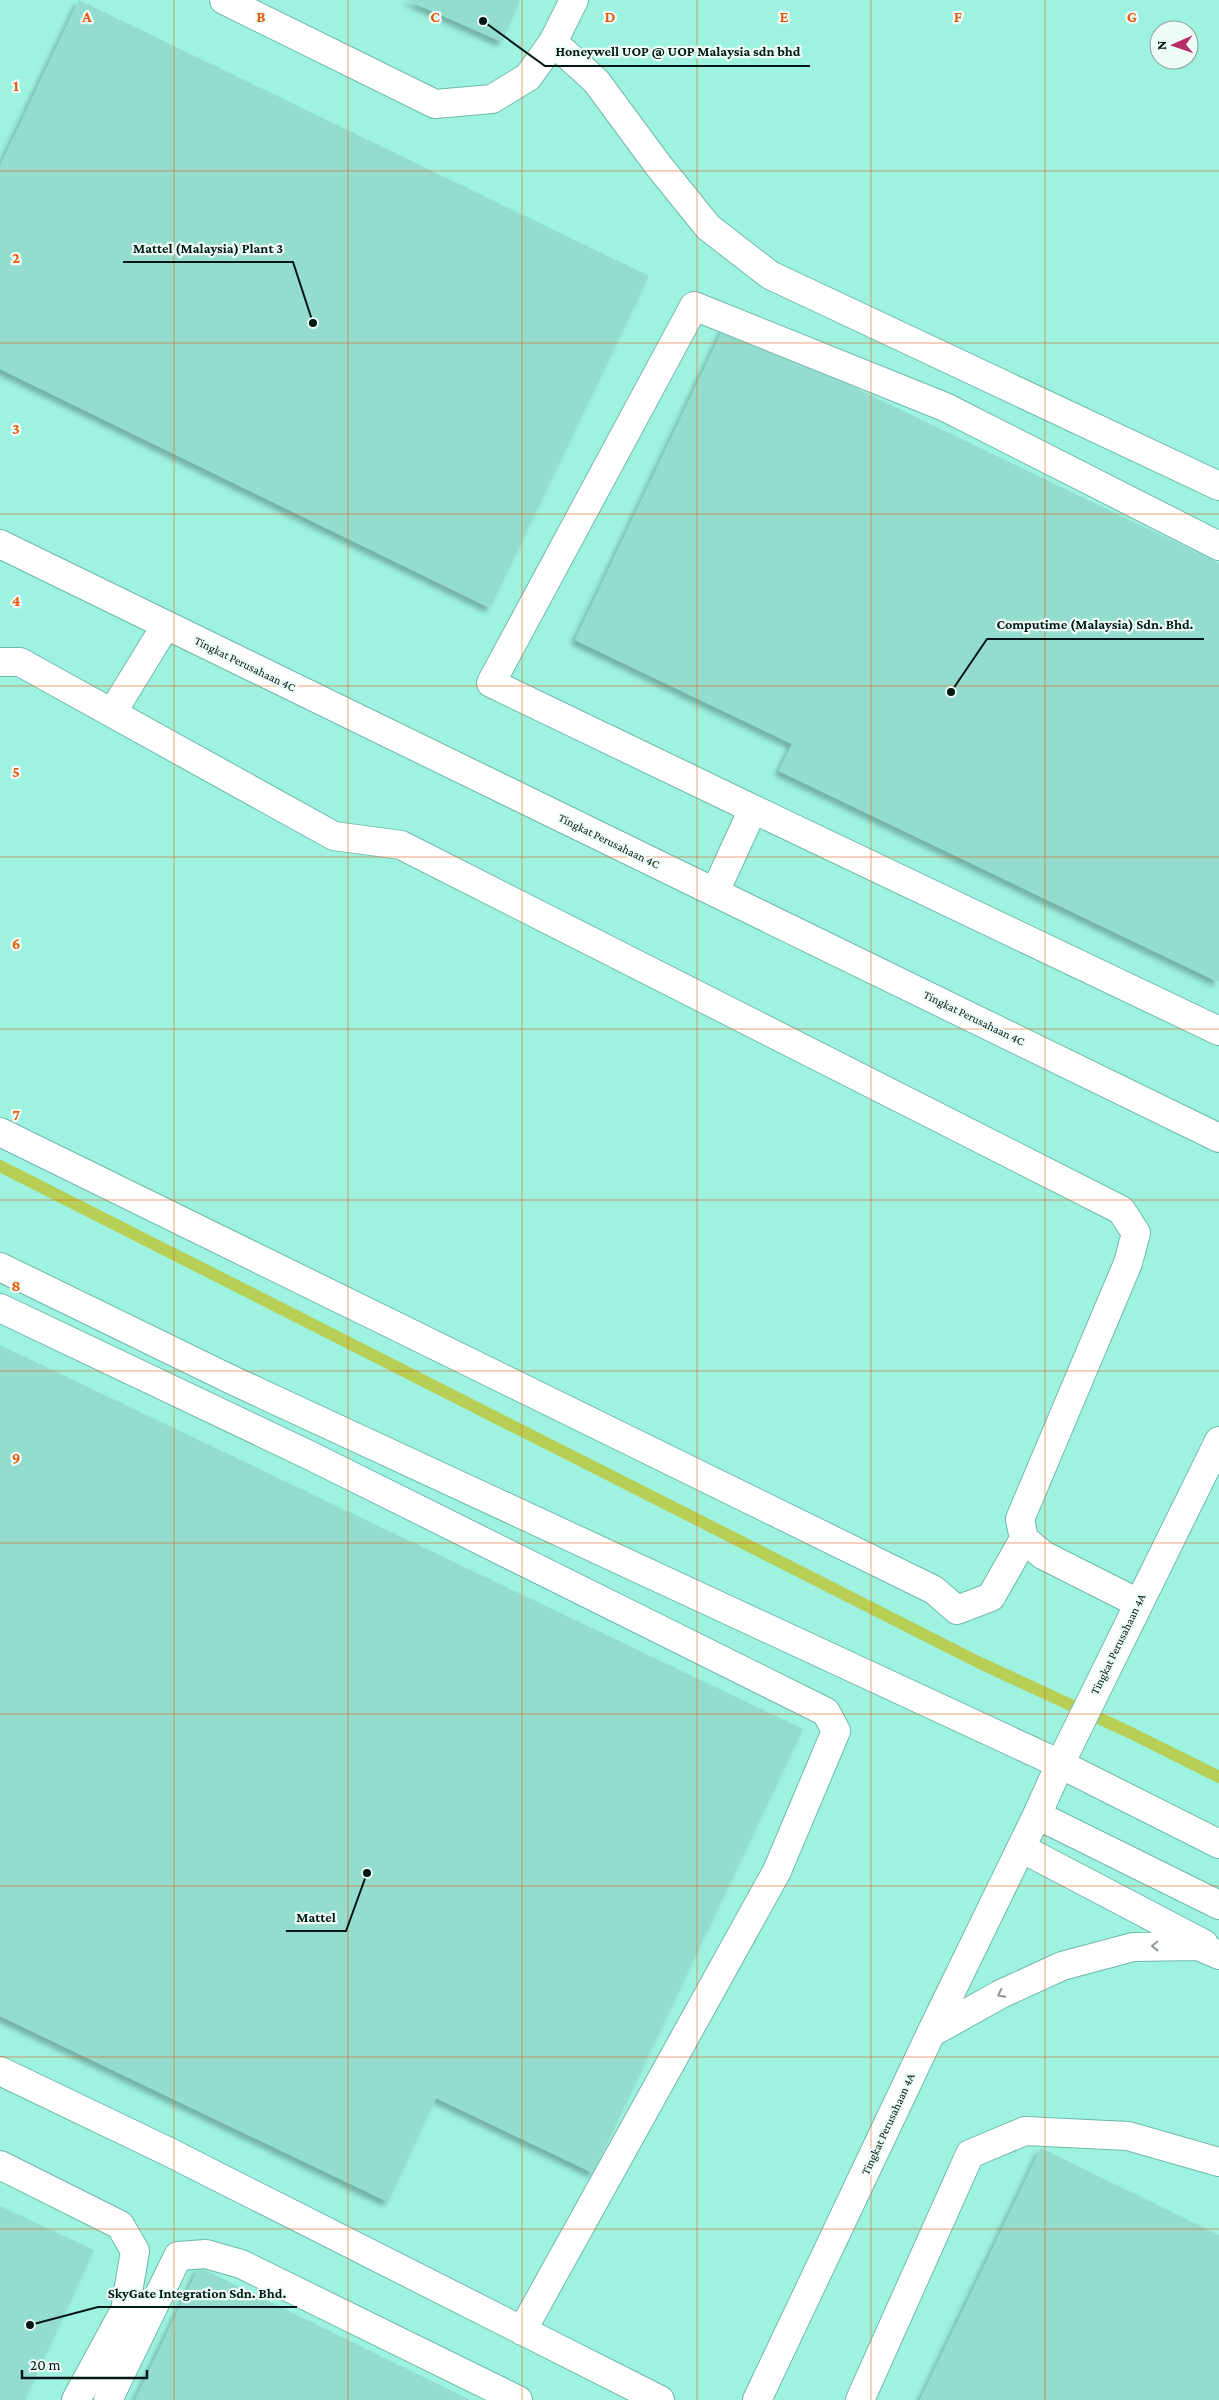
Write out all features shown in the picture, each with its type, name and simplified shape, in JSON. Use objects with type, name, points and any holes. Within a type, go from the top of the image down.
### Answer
[{"type":"street","points":[[224,0],[435,104],[492,99],[528,77],[553,42],[574,0]]},
{"type":"street","points":[[553,42],[596,81],[658,165],[708,227],[770,275],[1219,486]]},
{"type":"street","points":[[1219,546],[945,407],[694,306],[491,682],[752,809],[1219,1031]]},
{"type":"street","name":"Tingkat Perusahaan 4C","points":[[0,545],[1219,1138]]},
{"type":"street","points":[[112,713],[166,625]]},
{"type":"street","points":[[0,662],[20,662],[334,836],[401,845],[1121,1210],[1136,1233],[1128,1263],[1020,1519],[1024,1539],[1043,1555],[1138,1603]]},
{"type":"street","points":[[715,892],[752,809]]},
{"type":"street","points":[[0,1132],[934,1590],[957,1610],[991,1597],[1024,1539]]},
{"type":"street","points":[[0,1267],[232,1380],[1060,1764],[1219,1844]]},
{"type":"street","points":[[0,1308],[320,1460],[826,1712],[836,1731],[776,1871],[522,2331]]},
{"type":"street","name":"Tingkat Perusahaan 4A","points":[[757,2400],[931,2033],[1038,1815],[1060,1764],[1219,1441]]},
{"type":"street","points":[[1038,1815],[1219,1905]]},
{"type":"street","points":[[1021,1848],[1219,1954]]},
{"type":"street","points":[[931,2033],[1001,1994],[1062,1966],[1133,1946],[1198,1946],[1219,1954]]},
{"type":"street","points":[[0,2072],[167,2151],[660,2400]]},
{"type":"street","points":[[860,2400],[970,2154],[1025,2131],[1128,2136],[1219,2162]]},
{"type":"street","points":[[0,2165],[120,2225],[135,2251],[125,2310],[76,2400]]},
{"type":"street","points":[[108,2400],[178,2256],[206,2254],[241,2264],[518,2400]]},
{"type":"shaded area","points":[[0,0],[1219,0],[1219,2400],[0,2400]]},
{"type":"building","points":[[79,0],[649,276],[490,608],[0,369],[0,166]]},
{"type":"building","points":[[407,0],[520,0],[502,42]]},
{"type":"building","points":[[725,325],[1219,563],[1219,981],[779,771],[792,744],[575,640]]},
{"type":"building","points":[[0,1345],[803,1729],[593,2173],[436,2098],[388,2202],[0,2016]]},
{"type":"building","points":[[1041,2148],[1219,2235],[1219,2400],[920,2400]]},
{"type":"building","points":[[0,2206],[94,2250],[25,2400],[0,2400]]},
{"type":"building","points":[[199,2267],[470,2400],[135,2400]]},
{"type":"waterway","points":[[0,1166],[978,1662],[1131,1733],[1219,1777]]},
{"type":"place","name":"Honeywell UOP @ UOP Malaysia sdn bhd","points":[[483,21]]},
{"type":"place","name":"Mattel (Malaysia) Plant 3","points":[[313,323]]},
{"type":"place","name":"Computime (Malaysia) Sdn. Bhd.","points":[[951,692]]},
{"type":"place","name":"Mattel","points":[[367,1873]]},
{"type":"place","name":"SkyGate Integration Sdn. Bhd.","points":[[30,2325]]}]
